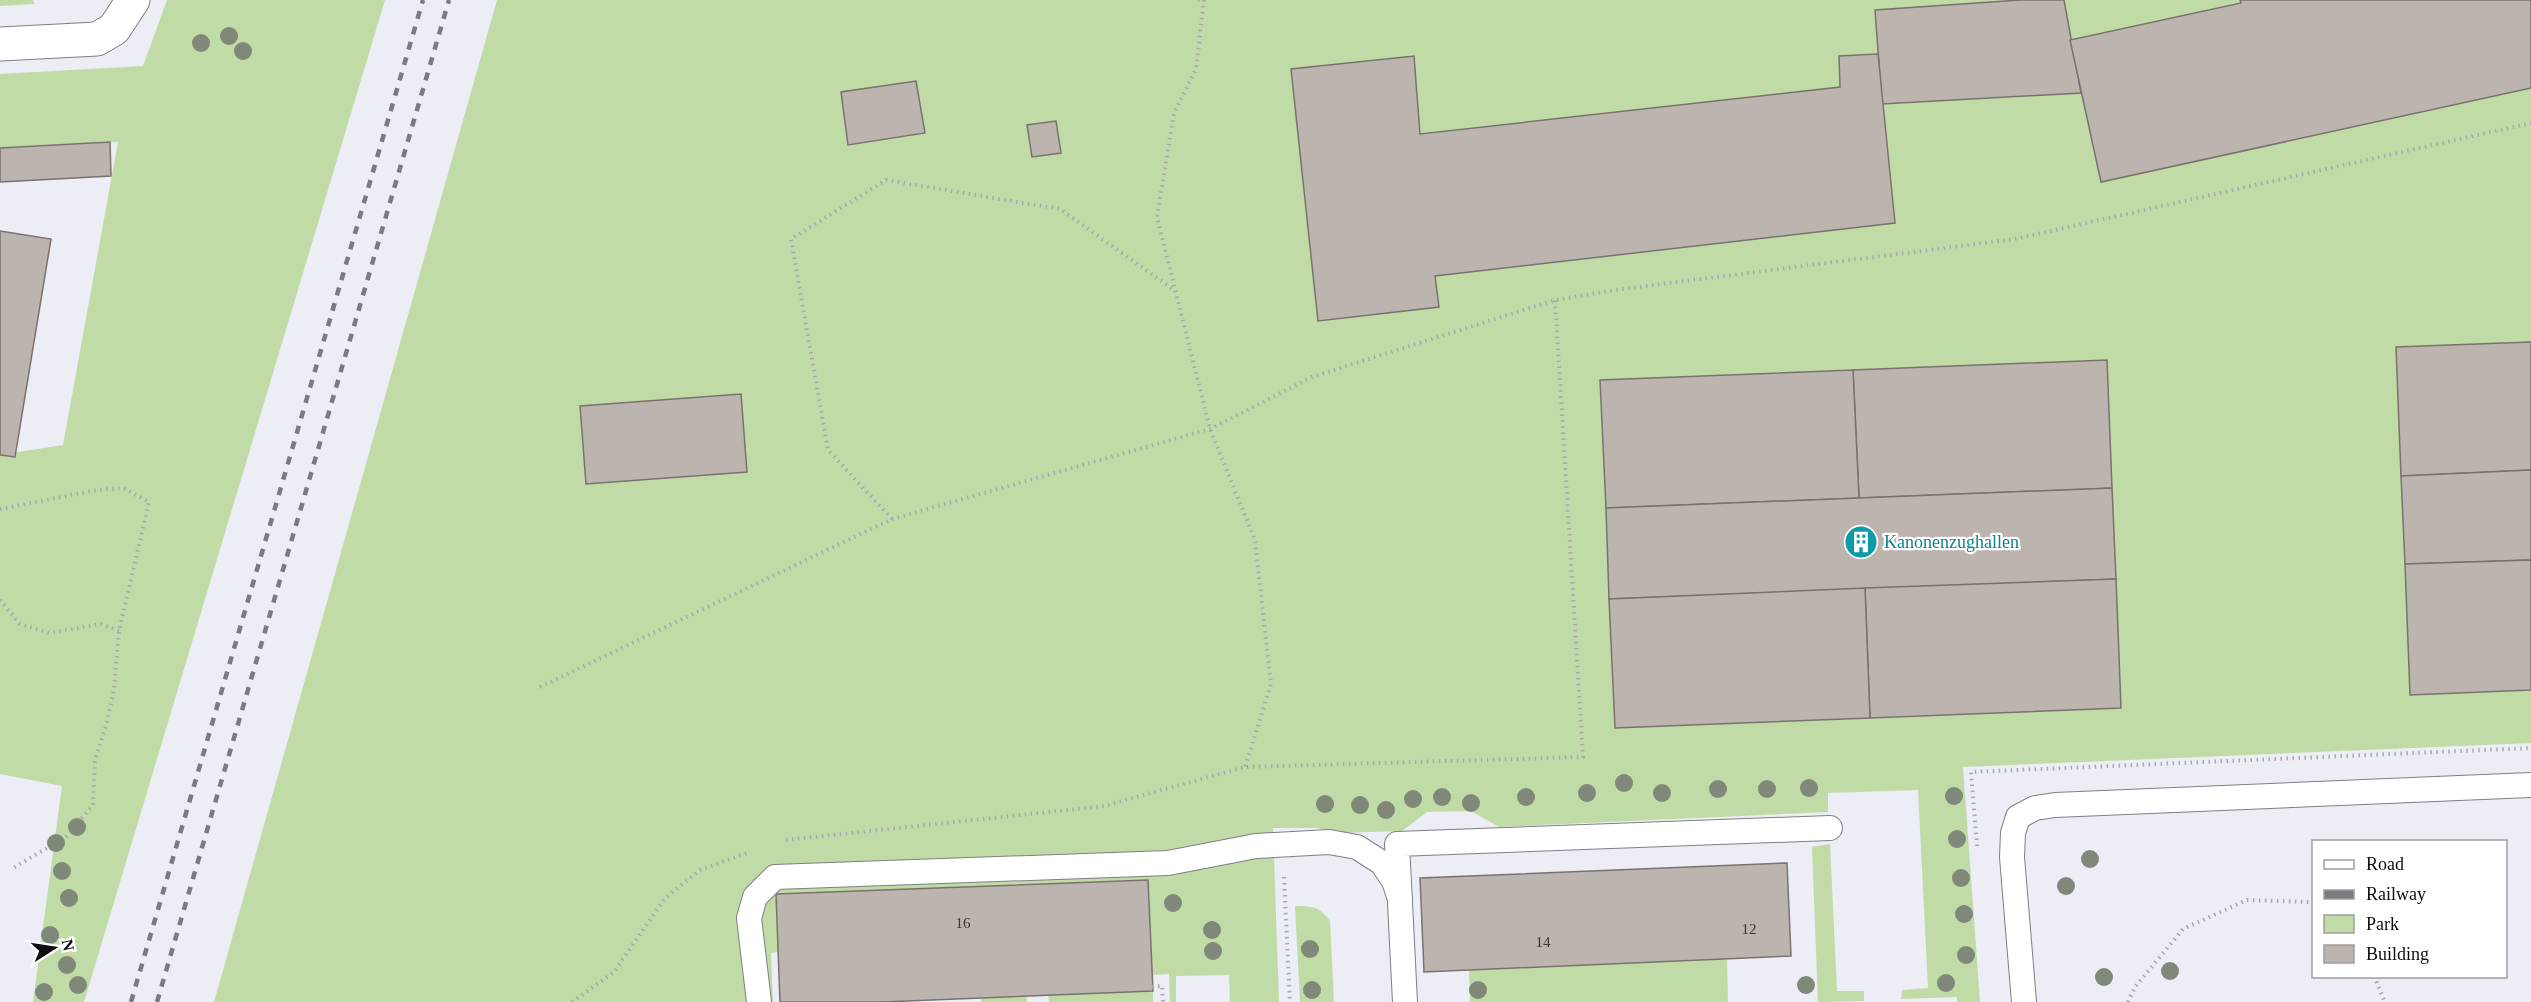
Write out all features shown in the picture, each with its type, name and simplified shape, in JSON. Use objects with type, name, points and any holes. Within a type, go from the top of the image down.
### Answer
[{"type":"street","points":[[0,44],[97,39],[114,29],[133,0]]},
{"type":"lane","points":[[2024,1002],[2013,833],[2018,817],[2035,808],[2055,805],[2531,785]]},
{"type":"lane","points":[[1405,1002],[1397,844],[1830,828]]},
{"type":"lane","points":[[759,1002],[749,918],[755,897],[775,877],[1168,863],[1256,846],[1329,842],[1357,847],[1382,862],[1395,881],[1400,899]]},
{"type":"path","points":[[1198,0],[1204,0],[1196,69],[1174,113],[1157,217],[1210,429],[1256,540],[1271,684],[1245,767]]},
{"type":"path","points":[[540,687],[892,519],[1210,429],[1312,378],[1555,300],[1615,290],[2015,239],[2531,123]]},
{"type":"path","points":[[892,519],[828,450],[791,238],[886,180],[1060,209],[1175,291]]},
{"type":"path","points":[[784,841],[1104,806],[1245,767],[1583,757],[1555,300]]},
{"type":"path","points":[[0,508],[97,490],[123,488],[149,502],[119,632],[114,689],[106,726],[95,759],[93,805],[66,837],[13,868]]},
{"type":"path","points":[[0,600],[20,624],[49,633],[101,624],[119,632]]},
{"type":"path","points":[[1283,845],[1290,1002]]},
{"type":"path","points":[[572,1002],[614,972],[665,898],[700,870],[752,852]]},
{"type":"path","points":[[2128,1002],[2135,987],[2183,929],[2247,900],[2309,902],[2312,904]]},
{"type":"path","points":[[2375,978],[2385,1002]]},
{"type":"path","points":[[1152,987],[1162,986],[1163,1002]]},
{"type":"green space","points":[[0,0],[33,0],[35,4],[0,6]]},
{"type":"green space","points":[[167,0],[385,0],[84,1002],[33,1002],[62,786],[0,774],[0,455],[63,445],[118,142],[0,148],[0,74],[143,66]]},
{"type":"green space","points":[[497,0],[2531,0],[2531,743],[1963,767],[1980,1002],[1957,1002],[1957,997],[1901,999],[1902,990],[1928,988],[1918,790],[1828,793],[1828,812],[1499,827],[1471,811],[1427,812],[1402,831],[1340,833],[1317,828],[1273,828],[1279,1002],[1230,1002],[1229,975],[1176,976],[1176,1002],[1170,1002],[1169,974],[1152,975],[1148,880],[776,894],[778,952],[771,953],[773,1002],[214,1002]]},
{"type":"green space","points":[[1830,844],[1837,991],[1864,991],[1864,1001],[1818,1002],[1812,847]]},
{"type":"green space","points":[[1295,906],[1315,908],[1330,921],[1334,1002],[1300,1002]]},
{"type":"green space","points":[[1727,959],[1728,1002],[1470,1002],[1469,970]]},
{"type":"green space","points":[[1153,991],[1153,1002],[1049,1002],[1048,995]]},
{"type":"green space","points":[[1026,996],[1027,1002],[981,1002],[981,998]]},
{"type":"building","points":[[2020,0],[2064,0],[2081,93],[1882,104],[1875,10]]},
{"type":"building","points":[[2240,0],[2531,0],[2531,88],[2101,182],[2070,40],[2241,3]]},
{"type":"building","points":[[1878,54],[1895,223],[1435,276],[1439,307],[1318,321],[1291,69],[1414,56],[1420,134],[1840,87],[1839,56]]},
{"type":"building","points":[[916,81],[925,133],[848,145],[841,92]]},
{"type":"building","points":[[1056,121],[1061,153],[1032,157],[1027,125]]},
{"type":"building","points":[[110,142],[111,176],[0,182],[0,148]]},
{"type":"building","points":[[0,231],[51,239],[15,457],[0,455]]},
{"type":"building","points":[[2531,342],[2531,470],[2401,476],[2396,347]]},
{"type":"building","points":[[2107,360],[2112,488],[1859,498],[1853,370]]},
{"type":"building","points":[[1853,370],[1859,498],[1606,508],[1600,380]]},
{"type":"building","points":[[741,394],[747,472],[586,484],[580,406]]},
{"type":"building","points":[[2531,470],[2531,560],[2405,564],[2401,476]]},
{"type":"building","name":"Kanonenzughallen","points":[[2112,488],[2116,579],[1609,599],[1606,508]]},
{"type":"building","points":[[2531,560],[2531,690],[2410,695],[2405,564]]},
{"type":"building","points":[[2116,579],[2121,708],[1870,718],[1865,588]]},
{"type":"building","points":[[1865,588],[1870,718],[1615,728],[1609,599]]},
{"type":"building","points":[[1787,863],[1791,956],[1424,972],[1420,878]]},
{"type":"building","points":[[1148,880],[1153,991],[882,1002],[780,1002],[776,894]]},
{"type":"railway","points":[[131,1002],[423,0]]},
{"type":"railway","points":[[157,1002],[449,0]]},
{"type":"place","name":"Kanonenzughallen","points":[[1861,542]]}]
